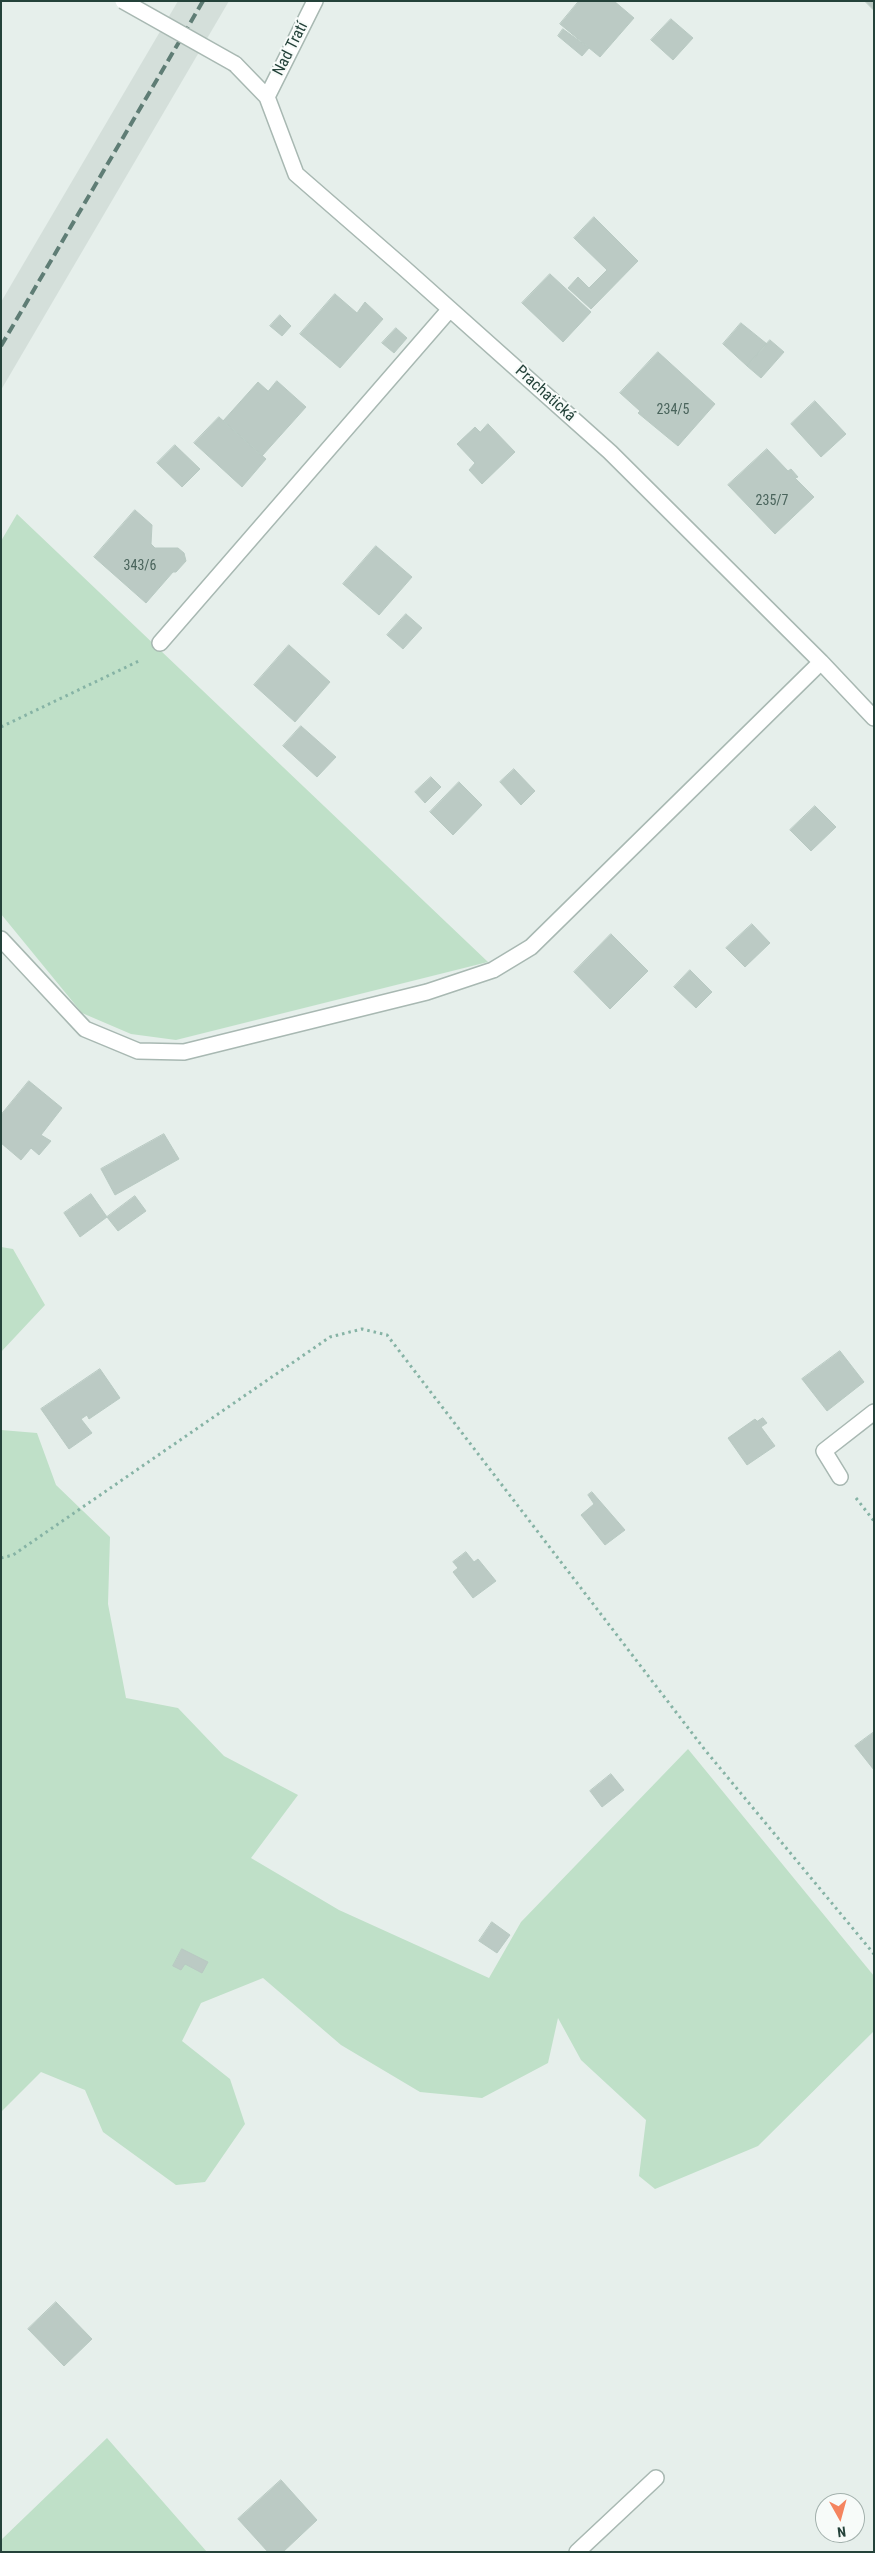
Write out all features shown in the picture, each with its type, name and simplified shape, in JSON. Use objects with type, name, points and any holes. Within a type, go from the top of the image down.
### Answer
[{"type":"street","name":"Prachatická","points":[[123,1],[235,64],[268,97],[296,174],[610,452],[821,662],[874,718]]},
{"type":"street","name":"Nad Tratí","points":[[268,97],[315,1]]},
{"type":"street","points":[[160,643],[450,309]]},
{"type":"street","points":[[1,939],[85,1029],[138,1050],[184,1052],[427,992],[493,970],[531,947],[821,662]]},
{"type":"street","points":[[840,1476],[824,1451],[874,1412]]},
{"type":"street","points":[[577,2552],[656,2478]]},
{"type":"path","points":[[1,727],[146,658],[160,643]]},
{"type":"path","points":[[1,1558],[13,1555],[330,1337],[362,1328],[387,1335],[705,1750],[874,1954]]},
{"type":"shaded area","points":[[178,1],[229,1],[1,390],[1,302]]},
{"type":"green space","points":[[17,514],[488,962],[176,1040],[131,1034],[82,1013],[1,914],[1,541]]},
{"type":"green space","points":[[1,1247],[13,1249],[45,1305],[1,1352]]},
{"type":"green space","points":[[1,1430],[37,1433],[56,1485],[110,1537],[108,1604],[126,1698],[178,1708],[224,1756],[298,1795],[251,1858],[339,1910],[489,1978],[521,1922],[688,1749],[874,1976],[874,2031],[758,2146],[655,2189],[639,2176],[646,2120],[581,2060],[558,2018],[548,2063],[482,2098],[420,2092],[341,2045],[263,1978],[201,2003],[182,2041],[230,2079],[245,2124],[205,2182],[176,2185],[103,2132],[85,2090],[41,2072],[1,2112]]},
{"type":"green space","points":[[107,2438],[207,2552],[1,2552],[1,2540]]},
{"type":"building","points":[[579,1],[614,1],[634,18],[600,57],[560,24]]},
{"type":"building","points":[[865,1],[874,1],[873,9]]},
{"type":"building","points":[[671,19],[693,38],[673,60],[651,40]]},
{"type":"building","points":[[563,29],[589,48],[582,56],[558,36]]},
{"type":"building","points":[[594,217],[638,261],[591,309],[568,288],[578,277],[589,288],[607,270],[574,238]]},
{"type":"building","points":[[550,274],[591,312],[563,342],[522,303]]},
{"type":"building","points":[[335,294],[357,313],[365,302],[383,319],[340,368],[300,334]]},
{"type":"building","points":[[280,315],[291,326],[282,336],[270,326]]},
{"type":"building","points":[[741,323],[767,344],[747,366],[723,344]]},
{"type":"building","points":[[396,328],[407,338],[394,353],[382,343]]},
{"type":"building","points":[[770,340],[784,352],[761,378],[747,366]]},
{"type":"building","points":[[658,352],[715,404],[678,446],[638,413],[640,411],[620,393]]},
{"type":"building","points":[[277,381],[306,407],[262,456],[223,421],[258,382],[268,391]]},
{"type":"building","points":[[815,401],[846,434],[821,457],[791,424]]},
{"type":"building","points":[[219,417],[266,459],[242,487],[194,443]]},
{"type":"building","points":[[488,424],[515,452],[482,484],[469,470],[475,463],[457,444],[475,427],[480,432]]},
{"type":"building","points":[[175,445],[200,469],[182,487],[157,463]]},
{"type":"building","points":[[767,449],[788,471],[791,469],[798,477],[795,478],[814,497],[775,534],[728,485]]},
{"type":"building","points":[[135,510],[152,525],[151,544],[155,548],[178,548],[184,553],[186,561],[176,572],[173,572],[146,603],[94,557]]},
{"type":"building","points":[[376,546],[412,577],[379,615],[343,584]]},
{"type":"building","points":[[406,614],[422,628],[403,649],[387,635]]},
{"type":"building","points":[[289,645],[330,682],[295,722],[254,685]]},
{"type":"building","points":[[301,726],[336,757],[317,777],[283,746]]},
{"type":"building","points":[[514,769],[535,791],[521,805],[500,782]]},
{"type":"building","points":[[431,777],[441,787],[425,803],[415,792]]},
{"type":"building","points":[[459,782],[482,805],[453,835],[430,812]]},
{"type":"building","points":[[815,806],[836,827],[811,851],[790,830]]},
{"type":"building","points":[[752,924],[770,943],[745,967],[726,948]]},
{"type":"building","points":[[611,934],[648,971],[610,1009],[574,972]]},
{"type":"building","points":[[690,970],[712,992],[696,1008],[674,987]]},
{"type":"building","points":[[29,1081],[62,1108],[41,1135],[51,1141],[39,1155],[31,1148],[21,1160],[1,1143],[1,1115]]},
{"type":"building","points":[[164,1134],[179,1159],[115,1195],[101,1169]]},
{"type":"building","points":[[91,1194],[107,1217],[80,1237],[64,1213]]},
{"type":"building","points":[[135,1196],[146,1211],[118,1231],[107,1217]]},
{"type":"building","points":[[840,1351],[864,1382],[827,1411],[802,1379]]},
{"type":"building","points":[[100,1369],[120,1398],[89,1419],[87,1415],[81,1419],[92,1433],[69,1449],[41,1409]]},
{"type":"building","points":[[763,1418],[767,1423],[761,1427],[775,1446],[747,1465],[728,1438],[755,1419],[757,1421]]},
{"type":"building","points":[[592,1492],[625,1530],[605,1545],[581,1515],[594,1504],[588,1495]]},
{"type":"building","points":[[466,1552],[474,1562],[478,1559],[496,1581],[473,1598],[453,1572],[458,1568],[453,1562]]},
{"type":"building","points":[[874,1732],[874,1770],[855,1746]]},
{"type":"building","points":[[611,1774],[624,1790],[602,1807],[590,1791]]},
{"type":"building","points":[[492,1922],[510,1935],[497,1953],[479,1941]]},
{"type":"building","points":[[182,1949],[208,1962],[202,1973],[185,1964],[181,1970],[173,1966]]},
{"type":"building","points":[[56,2302],[92,2339],[64,2366],[28,2329]]},
{"type":"building","points":[[281,2480],[317,2520],[283,2552],[268,2552],[238,2519]]},
{"type":"railway","points":[[1,346],[203,1]]}]
